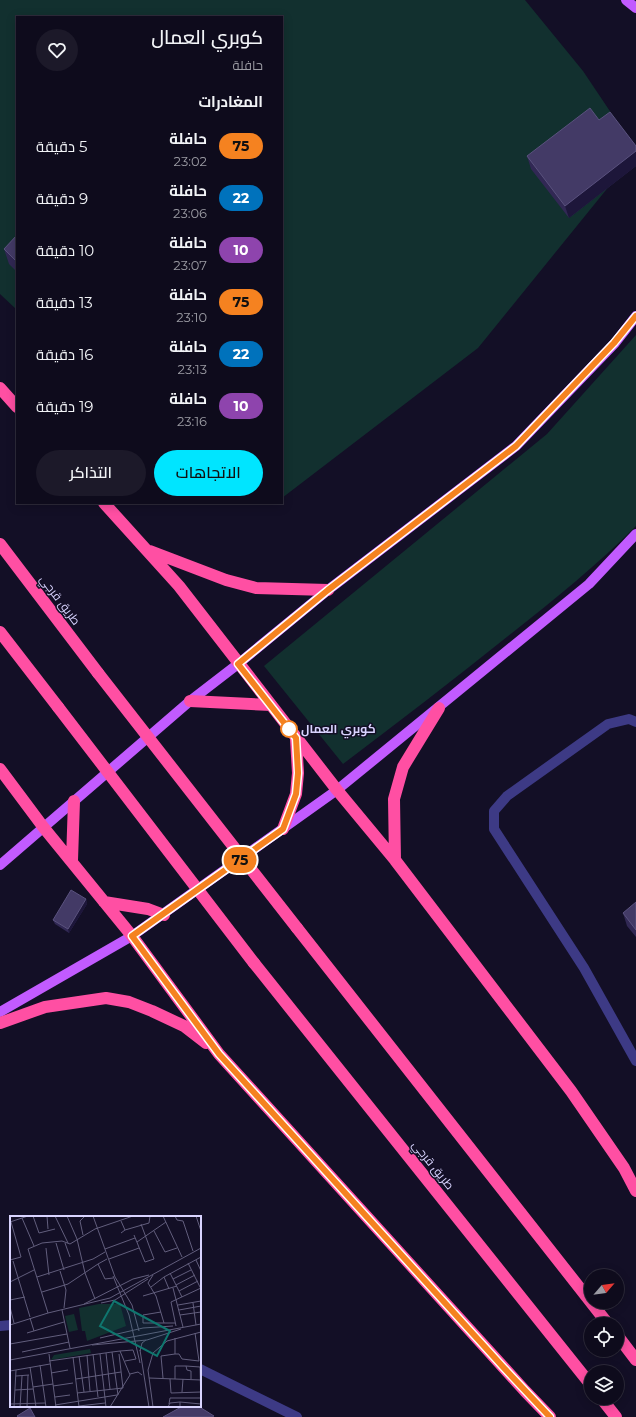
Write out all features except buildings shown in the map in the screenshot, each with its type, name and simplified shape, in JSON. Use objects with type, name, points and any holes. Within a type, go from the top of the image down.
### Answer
[{"type":"highway","points":[[0,388],[16,406]]},
{"type":"highway","points":[[105,504],[179,586],[296,738],[395,860],[571,1091],[624,1168],[636,1191]]},
{"type":"highway","name":"طريق قرجي","points":[[0,544],[98,673],[603,1317]]},
{"type":"highway","points":[[148,551],[226,580],[256,588],[328,590]]},
{"type":"highway","name":"طريق قرجي","points":[[0,632],[254,963],[584,1377]]},
{"type":"highway","points":[[190,701],[271,704]]},
{"type":"highway","points":[[395,860],[394,799],[403,767],[438,708]]},
{"type":"highway","points":[[283,829],[296,794],[298,773],[296,738]]},
{"type":"highway","points":[[0,769],[44,828],[72,860],[132,936],[219,1054],[498,1362],[550,1417]]},
{"type":"highway","points":[[72,860],[74,801]]},
{"type":"highway","points":[[104,902],[148,909],[164,915]]},
{"type":"highway","points":[[0,1024],[46,1007],[106,998],[129,1002],[184,1026],[219,1054]]},
{"type":"highway","points":[[624,1344],[636,1360]]},
{"type":"highway","points":[[607,1405],[616,1417]]},
{"type":"main road","points":[[626,0],[636,8]]},
{"type":"main road","points":[[0,865],[190,701],[238,664],[328,590],[516,446],[614,343],[636,316]]},
{"type":"main road","points":[[0,1012],[132,936],[164,915],[337,790],[589,584],[636,534]]},
{"type":"street","points":[[636,722],[629,719],[608,724],[507,796],[494,811],[494,829],[584,968],[636,1061]]},
{"type":"street","points":[[0,1326],[10,1325]]},
{"type":"street","points":[[201,1369],[297,1417]]},
{"type":"green space","points":[[0,0],[525,0],[583,71],[636,150],[636,153],[478,348],[283,497],[283,16],[16,16],[16,309],[0,294]]},
{"type":"green space","points":[[636,335],[636,526],[591,568],[544,607],[449,683],[343,764],[264,666],[547,434]]},
{"type":"bus line","name":"75","points":[[550,1417],[292,1136],[219,1054],[132,936],[164,915],[283,829],[296,794],[298,773],[296,738],[271,704],[238,664],[328,590],[516,446],[614,343],[636,316]]},
{"type":"place","name":"كوبري العمال","points":[[289,729]]}]
